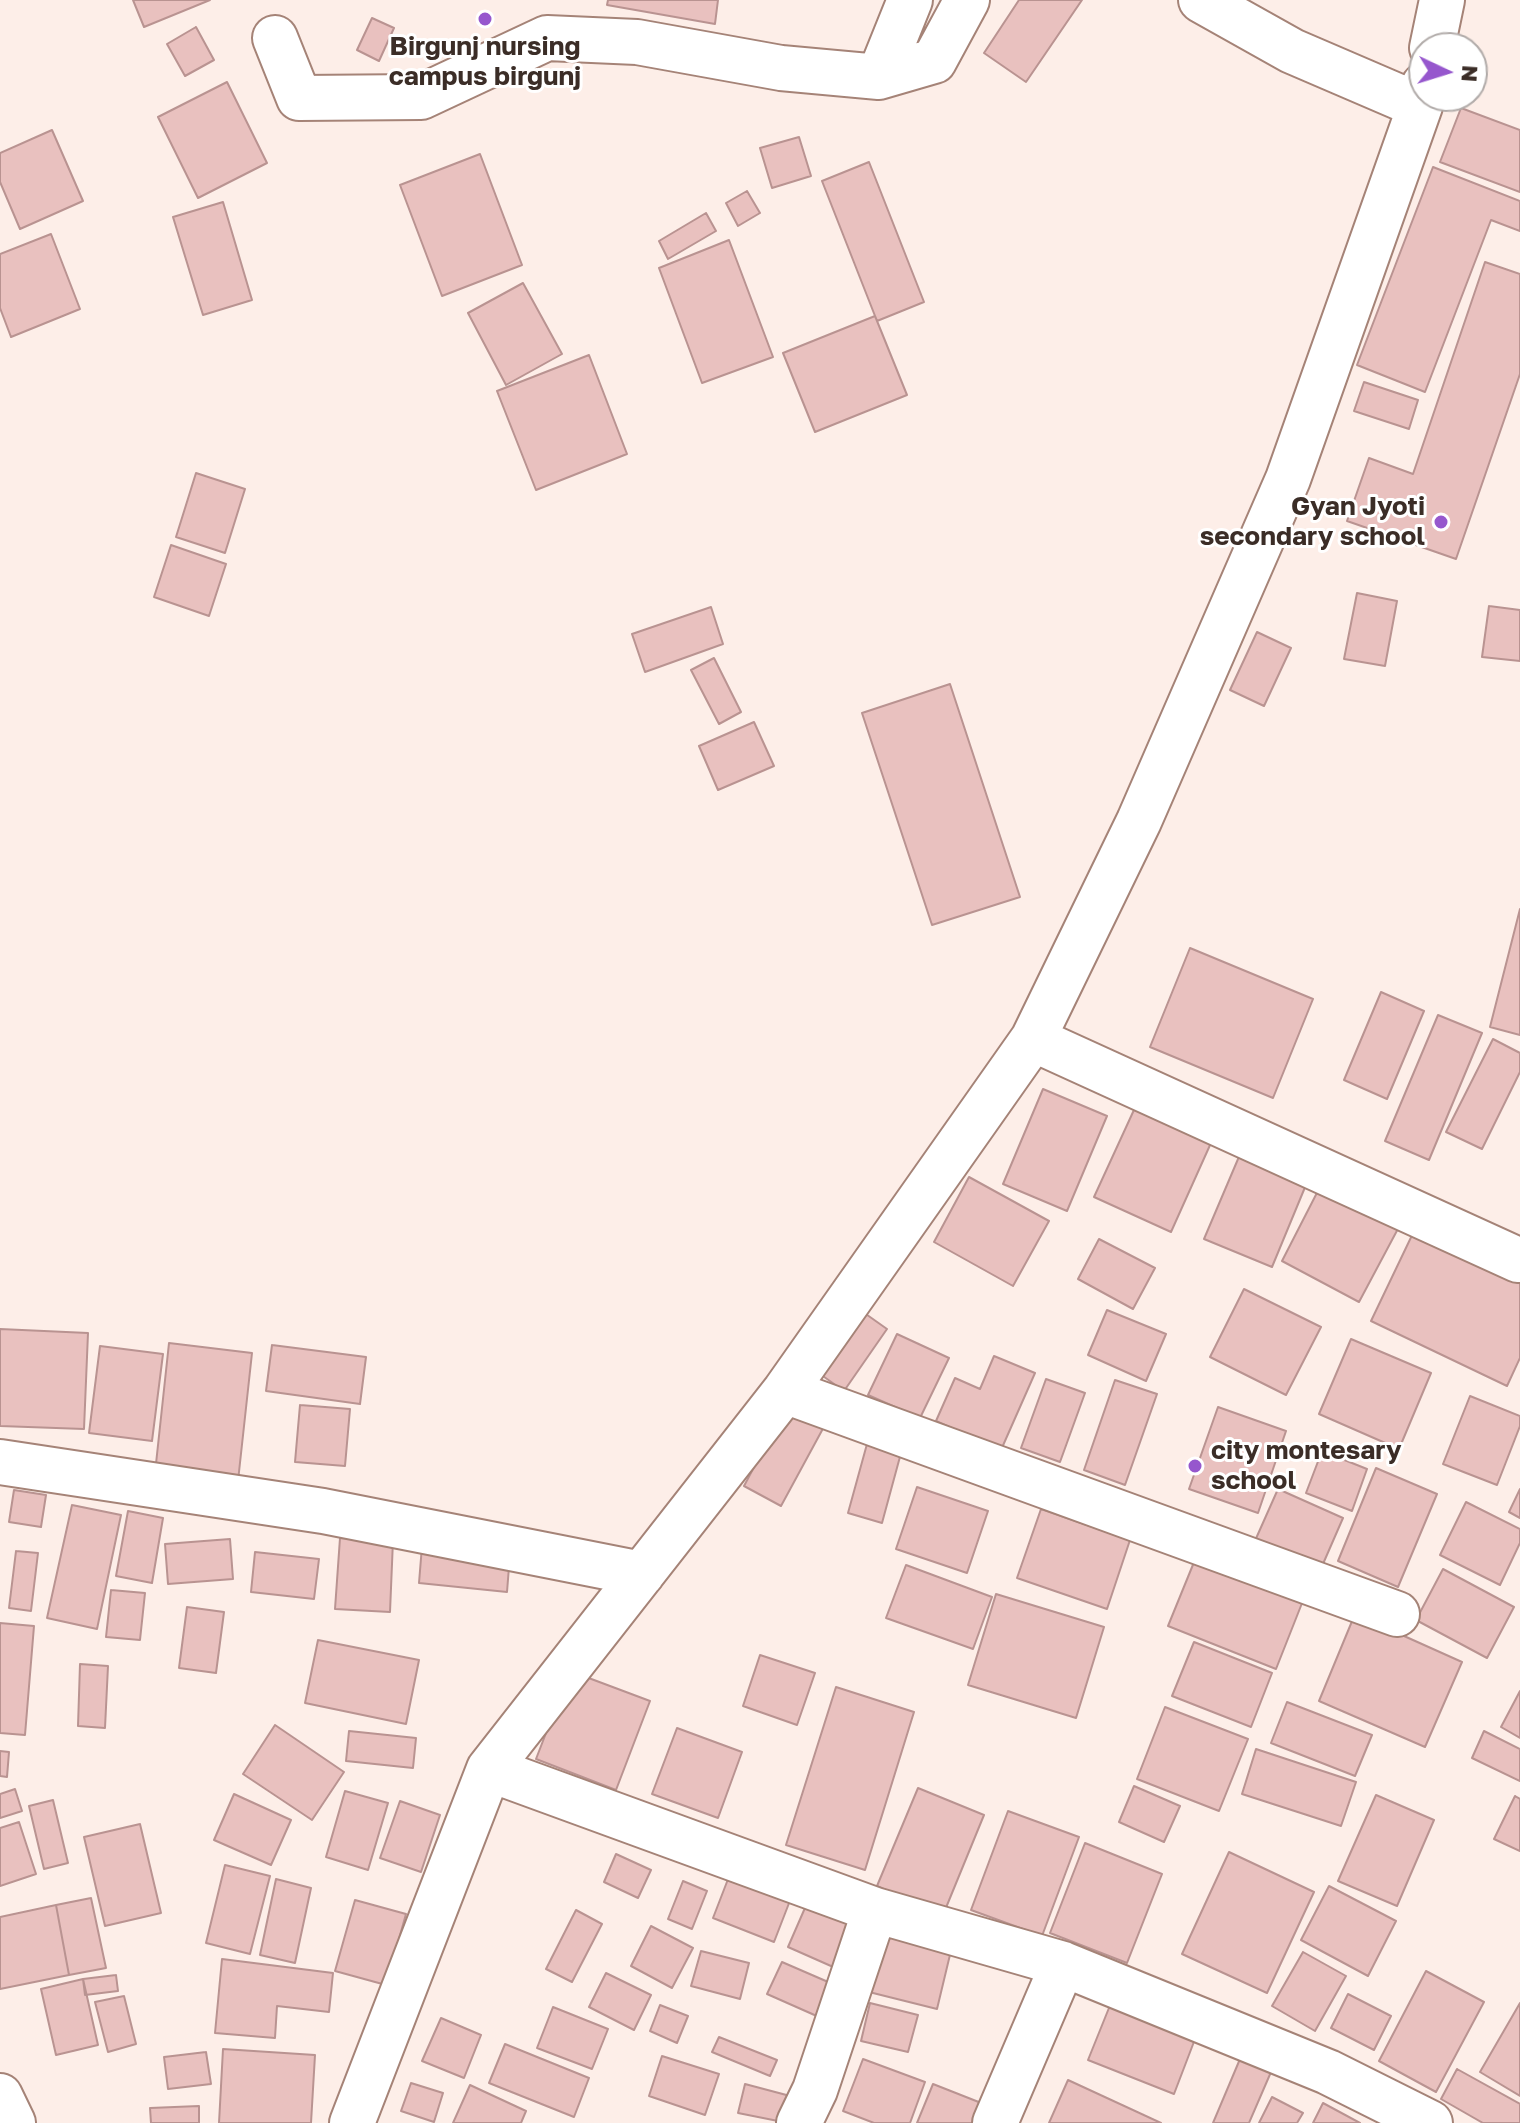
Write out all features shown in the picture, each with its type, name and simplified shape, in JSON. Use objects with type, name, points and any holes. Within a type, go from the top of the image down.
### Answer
[{"type":"street","points":[[879,77],[910,0]]},
{"type":"street","points":[[275,38],[299,98],[421,97],[547,38],[637,42],[781,68],[879,77],[934,61],[967,0]]},
{"type":"street","points":[[1201,0],[1292,51],[1408,91]]},
{"type":"street","points":[[1435,32],[1442,0]]},
{"type":"street","points":[[352,2123],[489,1769],[785,1391],[1033,1039],[1139,821],[1288,479],[1416,112]]},
{"type":"street","points":[[1033,1039],[1518,1260]]},
{"type":"street","points":[[785,1391],[1397,1614]]},
{"type":"street","points":[[0,1462],[323,1511],[642,1574]]},
{"type":"street","points":[[489,1769],[875,1910],[1063,1964],[1328,2072],[1430,2123]]},
{"type":"street","points":[[799,2123],[815,2090],[875,1910]]},
{"type":"street","points":[[995,2123],[1063,1964]]},
{"type":"street","points":[[0,2096],[13,2123]]},
{"type":"building","points":[[133,0],[210,0],[144,27]]},
{"type":"building","points":[[608,0],[718,0],[715,24],[607,5]]},
{"type":"building","points":[[1019,0],[1082,0],[1026,82],[984,53]]},
{"type":"building","points":[[372,18],[394,28],[379,61],[357,50]]},
{"type":"building","points":[[196,27],[214,60],[185,76],[167,44]]},
{"type":"building","points":[[227,82],[267,163],[198,198],[158,117]]},
{"type":"building","points":[[1459,112],[1472,112],[1520,130],[1520,192],[1440,162]]},
{"type":"building","points":[[52,130],[83,201],[20,229],[0,182],[0,153]]},
{"type":"building","points":[[799,137],[811,176],[772,188],[760,148]]},
{"type":"building","points":[[480,154],[522,265],[442,296],[400,185]]},
{"type":"building","points":[[869,162],[924,302],[877,321],[822,181]]},
{"type":"building","points":[[1433,167],[1520,201],[1520,231],[1491,220],[1425,392],[1357,365]]},
{"type":"building","points":[[747,191],[760,213],[738,226],[726,203]]},
{"type":"building","points":[[223,202],[252,300],[203,315],[173,217]]},
{"type":"building","points":[[706,213],[716,231],[668,259],[659,241]]},
{"type":"building","points":[[51,234],[80,309],[11,337],[0,308],[0,254]]},
{"type":"building","points":[[729,240],[773,357],[702,383],[659,268]]},
{"type":"building","points":[[1485,262],[1520,274],[1520,374],[1456,559],[1347,521],[1369,458],[1413,474]]},
{"type":"building","points":[[523,283],[562,354],[506,385],[468,313]]},
{"type":"building","points":[[875,316],[907,395],[815,432],[783,353]]},
{"type":"building","points":[[589,355],[627,454],[536,490],[497,391]]},
{"type":"building","points":[[1364,382],[1418,400],[1409,429],[1354,411]]},
{"type":"building","points":[[196,473],[245,489],[225,553],[176,537]]},
{"type":"building","points":[[171,545],[226,564],[209,616],[154,597]]},
{"type":"building","points":[[1357,593],[1397,601],[1385,666],[1344,659]]},
{"type":"building","points":[[1489,606],[1520,610],[1520,661],[1482,657]]},
{"type":"building","points":[[711,607],[723,644],[645,672],[632,634]]},
{"type":"building","points":[[1257,632],[1291,648],[1264,706],[1230,690]]},
{"type":"building","points":[[714,658],[741,712],[719,724],[691,670]]},
{"type":"building","points":[[950,684],[1020,897],[932,925],[862,713]]},
{"type":"building","points":[[754,722],[774,766],[718,790],[699,746]]},
{"type":"building","points":[[1520,909],[1520,1035],[1490,1027]]},
{"type":"building","points":[[1190,948],[1313,999],[1273,1098],[1150,1047]]},
{"type":"building","points":[[1381,992],[1424,1011],[1387,1099],[1344,1080]]},
{"type":"building","points":[[1438,1015],[1482,1033],[1429,1160],[1385,1141]]},
{"type":"building","points":[[1493,1039],[1520,1053],[1520,1072],[1482,1149],[1446,1132]]},
{"type":"building","points":[[1043,1089],[1107,1116],[1067,1211],[1003,1184]]},
{"type":"building","points":[[1139,1099],[1215,1134],[1171,1232],[1094,1197]]},
{"type":"building","points":[[1241,1152],[1308,1180],[1272,1267],[1204,1239]]},
{"type":"building","points":[[969,1177],[1049,1221],[1013,1286],[934,1242]]},
{"type":"building","points":[[1322,1183],[1400,1225],[1359,1302],[1282,1261]]},
{"type":"building","points":[[1415,1229],[1520,1279],[1520,1358],[1507,1386],[1371,1321]]},
{"type":"building","points":[[1099,1239],[1155,1268],[1133,1309],[1078,1279]]},
{"type":"building","points":[[1244,1289],[1321,1327],[1286,1395],[1210,1357]]},
{"type":"building","points":[[1107,1310],[1166,1334],[1146,1381],[1088,1355]]},
{"type":"building","points":[[863,1312],[887,1329],[844,1391],[820,1374]]},
{"type":"building","points":[[0,1329],[88,1333],[84,1429],[0,1426]]},
{"type":"building","points":[[897,1334],[949,1358],[920,1418],[868,1395]]},
{"type":"building","points":[[1351,1339],[1431,1373],[1399,1449],[1319,1414]]},
{"type":"building","points":[[169,1343],[252,1353],[238,1481],[155,1473]]},
{"type":"building","points":[[272,1345],[366,1357],[360,1404],[266,1391]]},
{"type":"building","points":[[100,1346],[163,1354],[152,1441],[89,1433]]},
{"type":"building","points":[[994,1356],[1035,1373],[1001,1450],[936,1421],[955,1378],[980,1389]]},
{"type":"building","points":[[1046,1379],[1085,1393],[1060,1462],[1021,1448]]},
{"type":"building","points":[[1115,1380],[1157,1394],[1125,1485],[1084,1470]]},
{"type":"building","points":[[1470,1396],[1520,1416],[1520,1426],[1497,1485],[1443,1464]]},
{"type":"building","points":[[788,1403],[826,1423],[781,1506],[744,1486]]},
{"type":"building","points":[[300,1405],[350,1409],[345,1466],[295,1462]]},
{"type":"building","points":[[1218,1407],[1286,1431],[1258,1513],[1189,1489]]},
{"type":"building","points":[[867,1444],[901,1453],[882,1523],[848,1513]]},
{"type":"building","points":[[1322,1451],[1367,1469],[1352,1511],[1306,1493]]},
{"type":"building","points":[[1376,1468],[1437,1494],[1398,1587],[1338,1561]]},
{"type":"building","points":[[917,1487],[988,1511],[967,1573],[896,1549]]},
{"type":"building","points":[[1278,1489],[1343,1518],[1316,1580],[1250,1552]]},
{"type":"building","points":[[1520,1489],[1520,1518],[1509,1512]]},
{"type":"building","points":[[14,1490],[46,1495],[41,1527],[9,1522]]},
{"type":"building","points":[[1466,1502],[1520,1529],[1520,1543],[1500,1585],[1440,1555]]},
{"type":"building","points":[[72,1505],[121,1515],[97,1629],[47,1618]]},
{"type":"building","points":[[1041,1509],[1130,1540],[1107,1609],[1017,1578]]},
{"type":"building","points":[[128,1511],[163,1518],[152,1583],[116,1576]]},
{"type":"building","points":[[340,1538],[393,1540],[390,1612],[335,1609]]},
{"type":"building","points":[[230,1539],[233,1579],[168,1584],[165,1544]]},
{"type":"building","points":[[1201,1545],[1308,1588],[1276,1669],[1168,1626]]},
{"type":"building","points":[[422,1546],[510,1554],[507,1592],[419,1583]]},
{"type":"building","points":[[16,1551],[38,1553],[31,1611],[9,1608]]},
{"type":"building","points":[[255,1552],[319,1559],[314,1599],[251,1592]]},
{"type":"building","points":[[906,1565],[992,1597],[973,1649],[886,1618]]},
{"type":"building","points":[[1443,1569],[1514,1607],[1487,1658],[1416,1620]]},
{"type":"building","points":[[111,1590],[145,1593],[140,1640],[106,1637]]},
{"type":"building","points":[[996,1594],[1104,1627],[1076,1718],[968,1685]]},
{"type":"building","points":[[187,1607],[224,1612],[216,1673],[179,1668]]},
{"type":"building","points":[[1355,1614],[1462,1662],[1425,1747],[1319,1701]]},
{"type":"building","points":[[0,1623],[34,1626],[25,1735],[0,1733]]},
{"type":"building","points":[[318,1640],[419,1660],[406,1724],[305,1703]]},
{"type":"building","points":[[1194,1642],[1272,1673],[1251,1727],[1172,1696]]},
{"type":"building","points":[[760,1655],[815,1673],[797,1725],[743,1706]]},
{"type":"building","points":[[80,1664],[108,1666],[105,1728],[78,1726]]},
{"type":"building","points":[[570,1671],[650,1701],[616,1790],[536,1759]]},
{"type":"building","points":[[836,1687],[914,1712],[865,1870],[786,1845]]},
{"type":"building","points":[[1520,1691],[1520,1738],[1501,1727]]},
{"type":"building","points":[[1287,1702],[1372,1735],[1355,1776],[1271,1743]]},
{"type":"building","points":[[1165,1707],[1248,1739],[1219,1811],[1137,1779]]},
{"type":"building","points":[[275,1725],[344,1772],[312,1820],[243,1774]]},
{"type":"building","points":[[677,1728],[742,1752],[718,1818],[652,1794]]},
{"type":"building","points":[[349,1731],[416,1738],[413,1768],[346,1761]]},
{"type":"building","points":[[1484,1731],[1520,1749],[1520,1781],[1472,1758]]},
{"type":"building","points":[[1256,1749],[1356,1782],[1341,1826],[1242,1794]]},
{"type":"building","points":[[0,1751],[9,1752],[7,1777],[0,1776]]},
{"type":"building","points":[[1134,1786],[1180,1806],[1164,1842],[1119,1822]]},
{"type":"building","points":[[918,1788],[984,1815],[943,1915],[877,1886]]},
{"type":"building","points":[[15,1789],[22,1811],[0,1818],[0,1794]]},
{"type":"building","points":[[345,1791],[388,1803],[368,1870],[326,1857]]},
{"type":"building","points":[[234,1794],[291,1820],[271,1865],[214,1840]]},
{"type":"building","points":[[1376,1795],[1434,1820],[1397,1906],[1338,1881]]},
{"type":"building","points":[[1515,1796],[1520,1799],[1520,1851],[1494,1839]]},
{"type":"building","points":[[53,1800],[68,1863],[44,1869],[29,1806]]},
{"type":"building","points":[[400,1801],[440,1815],[421,1872],[380,1858]]},
{"type":"building","points":[[1008,1811],[1079,1837],[1042,1936],[971,1910]]},
{"type":"building","points":[[19,1822],[36,1874],[0,1886],[0,1828]]},
{"type":"building","points":[[140,1824],[161,1913],[105,1926],[84,1837]]},
{"type":"building","points":[[1085,1843],[1162,1874],[1127,1963],[1050,1933]]},
{"type":"building","points":[[1229,1852],[1314,1892],[1267,1993],[1182,1954]]},
{"type":"building","points":[[616,1854],[651,1870],[638,1898],[604,1882]]},
{"type":"building","points":[[225,1865],[270,1876],[250,1954],[206,1943]]},
{"type":"building","points":[[730,1874],[791,1898],[774,1942],[713,1918]]},
{"type":"building","points":[[276,1879],[311,1888],[295,1963],[260,1955]]},
{"type":"building","points":[[683,1881],[707,1891],[692,1929],[668,1919]]},
{"type":"building","points":[[1329,1886],[1396,1921],[1368,1976],[1301,1940]]},
{"type":"building","points":[[91,1898],[106,1968],[69,1975],[56,1905]]},
{"type":"building","points":[[355,1900],[406,1914],[386,1985],[335,1971]]},
{"type":"building","points":[[808,1901],[860,1924],[840,1970],[788,1947]]},
{"type":"building","points":[[56,1905],[69,1975],[0,1989],[0,1917]]},
{"type":"building","points":[[576,1910],[602,1924],[572,1982],[546,1969]]},
{"type":"building","points":[[882,1920],[954,1938],[937,2009],[865,1991]]},
{"type":"building","points":[[651,1926],[693,1948],[672,1988],[631,1966]]},
{"type":"building","points":[[701,1951],[749,1963],[740,1999],[691,1986]]},
{"type":"building","points":[[1303,1952],[1346,1976],[1315,2031],[1272,2006]]},
{"type":"building","points":[[222,1959],[333,1973],[329,2012],[277,2006],[275,2038],[215,2033]]},
{"type":"building","points":[[782,1962],[842,1988],[828,2021],[767,1994]]},
{"type":"building","points":[[1426,1971],[1484,2002],[1436,2092],[1379,2061]]},
{"type":"building","points":[[606,1973],[651,1995],[634,2030],[589,2007]]},
{"type":"building","points":[[116,1975],[118,1991],[85,1995],[83,1979]]},
{"type":"building","points":[[83,1979],[98,2045],[56,2055],[41,1989]]},
{"type":"building","points":[[1115,1993],[1200,2026],[1174,2094],[1088,2060]]},
{"type":"building","points":[[1348,1994],[1391,2016],[1374,2050],[1331,2028]]},
{"type":"building","points":[[124,1996],[136,2044],[108,2052],[95,2002]]},
{"type":"building","points":[[870,2003],[918,2015],[908,2052],[861,2041]]},
{"type":"building","points":[[1520,2003],[1520,2096],[1480,2072]]},
{"type":"building","points":[[660,2005],[688,2016],[677,2043],[650,2031]]},
{"type":"building","points":[[553,2007],[608,2029],[592,2069],[537,2048]]},
{"type":"building","points":[[441,2018],[481,2035],[464,2078],[422,2061]]},
{"type":"building","points":[[719,2037],[777,2060],[770,2076],[712,2052]]},
{"type":"building","points":[[505,2044],[589,2078],[574,2117],[489,2083]]},
{"type":"building","points":[[223,2049],[315,2055],[311,2123],[219,2123]]},
{"type":"building","points":[[206,2052],[211,2084],[168,2089],[164,2057]]},
{"type":"building","points":[[662,2056],[719,2074],[705,2115],[649,2096]]},
{"type":"building","points":[[863,2059],[925,2082],[910,2123],[874,2123],[843,2111]]},
{"type":"building","points":[[1240,2059],[1271,2072],[1249,2123],[1213,2123]]},
{"type":"building","points":[[1457,2069],[1520,2104],[1520,2123],[1483,2123],[1441,2099]]},
{"type":"building","points":[[1068,2080],[1161,2123],[1049,2123]]},
{"type":"building","points":[[411,2083],[443,2093],[434,2122],[401,2111]]},
{"type":"building","points":[[745,2084],[794,2097],[788,2123],[738,2113]]},
{"type":"building","points":[[933,2084],[999,2110],[993,2123],[917,2123]]},
{"type":"building","points":[[470,2085],[526,2111],[521,2123],[453,2123]]},
{"type":"building","points":[[1272,2097],[1303,2113],[1297,2123],[1259,2123]]},
{"type":"building","points":[[1323,2103],[1360,2123],[1313,2123]]},
{"type":"building","points":[[199,2106],[199,2123],[151,2123],[150,2108]]},
{"type":"place","name":"Birgunj nursing campus birgunj","points":[[485,19]]},
{"type":"place","name":"Gyan Jyoti secondary school","points":[[1441,522]]},
{"type":"place","name":"city montesary school","points":[[1195,1466]]}]
